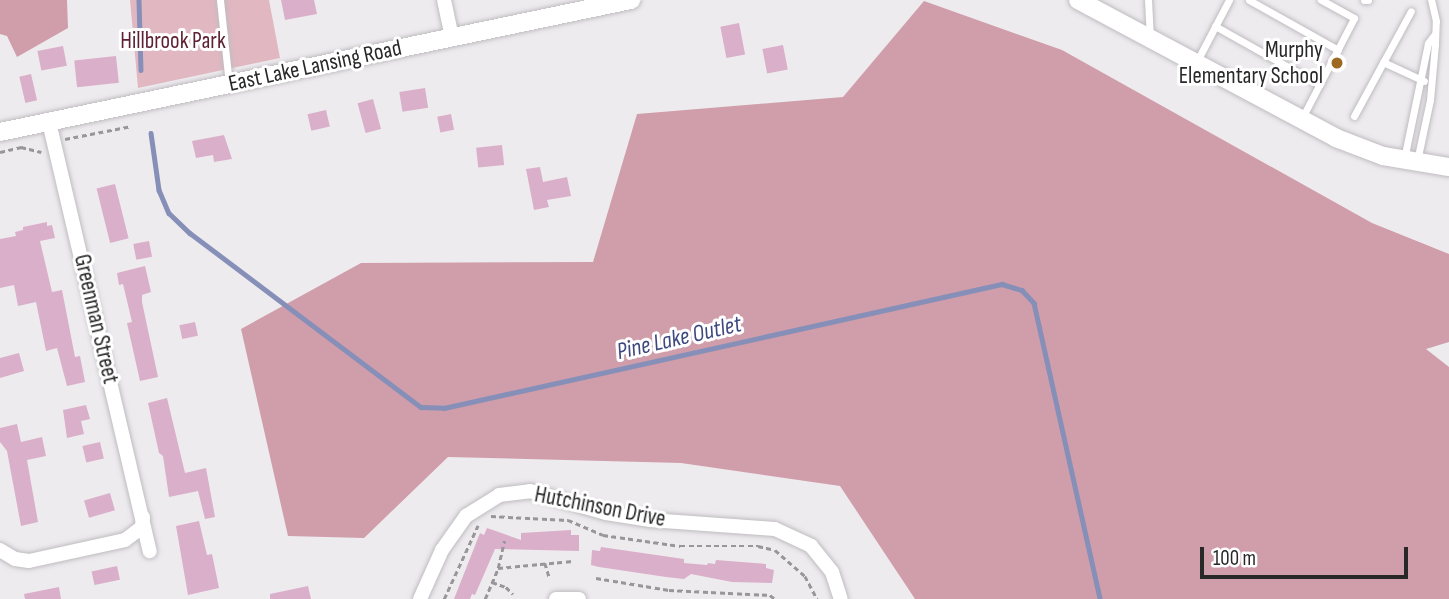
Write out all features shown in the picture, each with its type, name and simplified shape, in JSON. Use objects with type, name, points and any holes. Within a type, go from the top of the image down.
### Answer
[{"type":"street","points":[[444,0],[452,37]]},
{"type":"street","name":"East Lake Lansing Road","points":[[0,132],[631,0]]},
{"type":"street","points":[[1078,0],[1336,138],[1410,161],[1449,167]]},
{"type":"street","name":"Greenman Street","points":[[49,122],[150,551]]},
{"type":"street","name":"Hutchinson Drive","points":[[420,599],[442,550],[466,516],[499,495],[530,491],[606,513],[650,520],[775,529],[811,547],[832,572],[841,599]]},
{"type":"street","points":[[0,550],[15,559],[29,561],[125,540],[142,527],[143,515]]},
{"type":"street","points":[[556,599],[579,599]]},
{"type":"lane","points":[[220,0],[229,85]]},
{"type":"lane","points":[[1148,0],[1150,38]]},
{"type":"lane","points":[[1196,62],[1229,0]]},
{"type":"lane","points":[[1249,0],[1338,50]]},
{"type":"lane","points":[[1300,121],[1354,18],[1321,0]]},
{"type":"lane","points":[[1410,161],[1432,85],[1435,13],[1431,0]]},
{"type":"lane","points":[[1354,116],[1412,11]]},
{"type":"lane","points":[[1215,26],[1320,85]]},
{"type":"lane","points":[[1410,161],[1421,79],[1428,43],[1434,35]]},
{"type":"lane","points":[[1384,62],[1432,85]]},
{"type":"path","points":[[444,599],[480,521],[491,516],[507,515],[568,520],[603,535],[680,546],[758,546],[775,550],[805,576],[817,599]]},
{"type":"path","points":[[485,599],[498,568],[504,541]]},
{"type":"path","points":[[498,568],[573,561]]},
{"type":"path","points":[[544,562],[549,576]]},
{"type":"path","points":[[596,578],[669,590],[770,595],[775,599]]},
{"type":"path","points":[[492,582],[506,587],[513,594]]},
{"type":"green space","name":"Hillbrook Park","points":[[130,0],[269,0],[280,58],[138,88]]},
{"type":"shaded area","points":[[0,0],[67,0],[68,28],[17,57],[7,36],[0,34]]},
{"type":"shaded area","points":[[924,1],[1062,50],[1372,223],[1449,254],[1449,342],[1426,349],[1449,367],[1449,599],[915,599],[840,486],[681,463],[448,457],[364,538],[288,536],[241,329],[361,263],[593,262],[637,114],[843,97]]},
{"type":"building","points":[[281,0],[314,0],[317,14],[285,20]]},
{"type":"building","points":[[739,23],[745,54],[726,58],[720,27]]},
{"type":"building","points":[[783,45],[788,70],[767,74],[762,49]]},
{"type":"building","points":[[63,46],[67,66],[41,71],[37,51]]},
{"type":"building","points":[[116,56],[119,83],[77,87],[74,60]]},
{"type":"building","points":[[31,74],[37,100],[25,103],[19,77]]},
{"type":"building","points":[[425,88],[428,108],[402,112],[399,92]]},
{"type":"building","points":[[373,99],[381,129],[366,133],[358,103]]},
{"type":"building","points":[[326,110],[330,127],[311,131],[307,114]]},
{"type":"building","points":[[451,114],[454,130],[440,132],[437,117]]},
{"type":"building","points":[[224,135],[232,159],[214,162],[213,155],[196,158],[192,141]]},
{"type":"building","points":[[502,145],[504,165],[478,168],[476,148]]},
{"type":"building","points":[[540,167],[543,182],[567,177],[571,196],[547,200],[549,207],[534,210],[526,169]]},
{"type":"building","points":[[115,184],[129,238],[110,243],[97,189]]},
{"type":"building","points":[[47,222],[47,226],[52,225],[55,238],[40,241],[52,292],[62,290],[75,357],[80,356],[85,382],[67,386],[57,348],[46,351],[36,302],[18,306],[14,285],[0,288],[0,239],[16,236],[15,232],[23,230],[23,227]]},
{"type":"building","points":[[149,241],[152,257],[136,260],[133,244]]},
{"type":"building","points":[[145,266],[151,292],[142,295],[142,302],[158,377],[140,381],[127,323],[132,322],[123,284],[119,285],[117,273]]},
{"type":"building","points":[[195,322],[198,336],[182,339],[179,325]]},
{"type":"building","points":[[19,353],[24,371],[0,378],[0,358]]},
{"type":"building","points":[[167,398],[185,473],[206,468],[215,517],[205,519],[198,491],[169,497],[163,456],[159,453],[148,403]]},
{"type":"building","points":[[86,405],[90,419],[81,421],[84,434],[67,438],[63,410]]},
{"type":"building","points":[[17,424],[21,442],[42,437],[46,456],[27,460],[38,522],[21,526],[7,451],[0,442],[0,428]]},
{"type":"building","points":[[100,442],[104,459],[86,463],[82,446]]},
{"type":"building","points":[[110,493],[115,510],[89,518],[84,500]]},
{"type":"building","points":[[199,521],[207,555],[212,554],[219,588],[188,595],[176,526]]},
{"type":"building","points":[[487,528],[521,540],[521,533],[571,530],[571,535],[579,535],[579,551],[495,549],[475,595],[472,594],[470,599],[454,599],[480,533],[484,535]]},
{"type":"building","points":[[601,547],[684,559],[684,563],[707,565],[715,564],[716,560],[766,564],[766,568],[774,570],[772,583],[732,582],[691,574],[684,579],[591,565],[592,550],[600,551]]},
{"type":"building","points":[[117,566],[120,580],[94,585],[92,571]]},
{"type":"building","points":[[308,586],[311,599],[270,599],[270,594]]},
{"type":"building","points":[[59,587],[61,599],[25,599],[24,594]]},
{"type":"waterway","name":"Pine Lake Outlet","points":[[139,0],[141,70]]},
{"type":"waterway","name":"Pine Lake Outlet","points":[[151,133],[159,190],[169,213],[190,233],[421,407],[444,408],[1002,284],[1022,290],[1034,303],[1100,599]]},
{"type":"place","name":"Murphy Elementary School","points":[[1337,63]]}]
